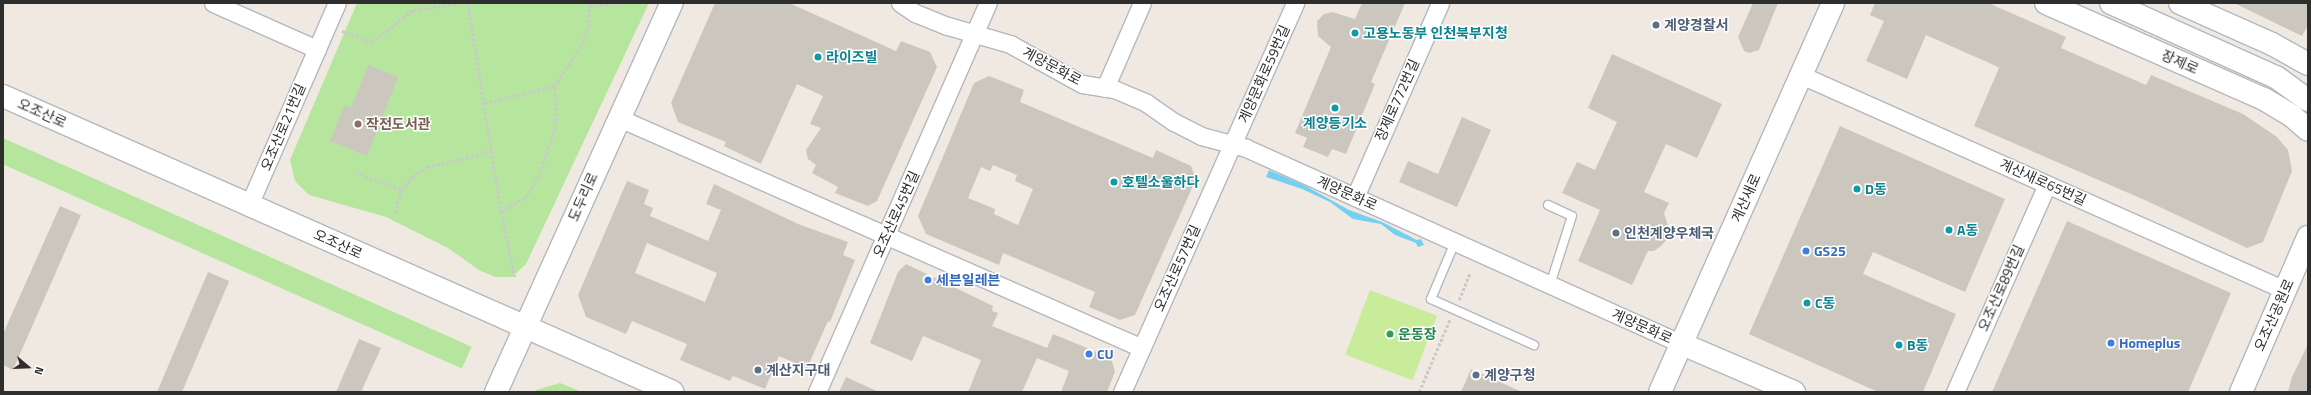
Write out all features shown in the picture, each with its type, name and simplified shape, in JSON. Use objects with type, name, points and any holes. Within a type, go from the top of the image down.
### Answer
[{"type":"street","points":[[214,3],[317,49]]},
{"type":"street","name":"오조산로21번길","points":[[249,205],[338,3]]},
{"type":"street","name":"도두리로","points":[[496,392],[672,3]]},
{"type":"street","name":"계양문화로","points":[[900,3],[915,14],[974,35],[1010,44],[1082,84],[1105,88],[1145,102],[1174,122],[1201,136],[1246,148],[1682,344],[1794,392]]},
{"type":"street","name":"오조산로45번길","points":[[817,392],[988,3]]},
{"type":"street","points":[[1105,88],[1142,3]]},
{"type":"street","name":"계양문화로59번길","points":[[1232,145],[1295,3]]},
{"type":"street","name":"장제로772번길","points":[[1355,197],[1440,3]]},
{"type":"street","name":"계산새로","points":[[1660,392],[1833,3]]},
{"type":"street","name":"장제로","points":[[2046,3],[2264,99],[2292,116],[2308,130]]},
{"type":"street","name":"장제로","points":[[2111,3],[2276,77],[2308,100]]},
{"type":"street","points":[[2180,3],[2272,44],[2308,64]]},
{"type":"street","name":"계산새로65번길","points":[[1801,75],[2285,290]]},
{"type":"street","name":"오조산로","points":[[3,96],[673,392]]},
{"type":"street","points":[[619,118],[1142,348]]},
{"type":"street","name":"오조산로57번길","points":[[1122,392],[1232,145]]},
{"type":"street","name":"오조산로89번길","points":[[1955,392],[2047,184]]},
{"type":"street","name":"오조산공원로","points":[[2240,392],[2308,237]]},
{"type":"lane","points":[[1548,205],[1572,216],[1550,284]]},
{"type":"lane","points":[[1455,242],[1431,299],[1534,345]]},
{"type":"path","points":[[341,30],[371,43],[413,10],[458,3]]},
{"type":"path","points":[[468,3],[501,211],[515,277]]},
{"type":"path","points":[[501,211],[526,197],[538,178],[554,131],[556,106],[554,86],[581,47],[588,27],[590,5],[621,3]]},
{"type":"path","points":[[484,103],[554,86]]},
{"type":"path","points":[[395,213],[401,190],[413,176],[427,167],[491,152]]},
{"type":"path","points":[[356,172],[401,190]]},
{"type":"path","points":[[1419,392],[1470,273]]},
{"type":"green space","points":[[357,3],[649,3],[526,264],[512,277],[495,277],[479,270],[448,248],[386,217],[309,195],[295,181],[290,160]]},
{"type":"green space","points":[[3,138],[472,347],[462,369],[3,164]]},
{"type":"green space","name":"운동장","points":[[1370,290],[1437,316],[1412,380],[1345,354]]},
{"type":"green space","points":[[560,383],[582,392],[535,392],[536,390]]},
{"type":"water","points":[[1269,170],[1304,185],[1349,210],[1382,222],[1417,240],[1421,239],[1424,245],[1418,247],[1416,243],[1395,235],[1381,224],[1353,219],[1330,202],[1302,189],[1266,177]]},
{"type":"building","points":[[715,3],[789,3],[896,51],[901,41],[930,52],[937,67],[877,201],[868,206],[835,193],[838,187],[812,173],[816,165],[808,159],[806,150],[821,128],[810,124],[823,96],[797,84],[761,164],[724,146],[726,142],[678,122],[671,103]]},
{"type":"building","points":[[1362,3],[1405,3],[1371,82],[1375,84],[1346,154],[1332,149],[1328,157],[1303,147],[1307,138],[1295,133],[1331,47],[1318,36],[1317,21],[1324,14],[1332,12],[1355,19]]},
{"type":"building","points":[[1753,3],[1778,3],[1759,50],[1749,53],[1744,51],[1738,37]]},
{"type":"building","points":[[1875,3],[1988,3],[2066,37],[2061,48],[2146,85],[2151,75],[2243,114],[2277,137],[2288,150],[2292,171],[2263,242],[2247,248],[2147,201],[1974,126],[1999,68],[1996,66],[1926,35],[1907,79],[1866,61],[1884,21],[1870,15]]},
{"type":"building","points":[[2234,3],[2308,3],[2308,25],[2302,36]]},
{"type":"building","points":[[1612,54],[1722,104],[1697,158],[1666,144],[1644,192],[1669,203],[1664,213],[1669,229],[1667,239],[1654,251],[1648,251],[1632,285],[1578,261],[1600,210],[1562,193],[1577,162],[1595,170],[1617,122],[1588,108]]},
{"type":"building","name":"작전도서관","points":[[368,65],[398,77],[367,156],[330,141],[344,105],[351,108]]},
{"type":"building","points":[[989,76],[1024,90],[1020,102],[1153,158],[1156,150],[1191,166],[1196,179],[1135,315],[1120,320],[1089,307],[1095,292],[1003,253],[999,265],[926,234],[918,216],[974,83]],"holes":[[[993,165],[1017,175],[1015,181],[1033,189],[1018,225],[994,214],[995,209],[968,198],[981,167],[990,171]]]},
{"type":"building","points":[[1462,117],[1491,130],[1457,207],[1399,182],[1408,161],[1438,174]]},
{"type":"building","points":[[1840,126],[2005,199],[1965,292],[1873,252],[1863,274],[1956,314],[1923,392],[1878,392],[1749,334]]},
{"type":"building","points":[[627,181],[649,190],[644,204],[653,208],[650,216],[708,241],[721,210],[706,204],[714,184],[798,224],[848,242],[843,255],[855,260],[830,322],[828,321],[807,368],[779,356],[765,389],[733,376],[730,381],[680,360],[687,344],[632,321],[626,334],[586,317],[578,295]],"holes":[[[647,243],[717,273],[705,302],[635,273]]]},
{"type":"building","points":[[60,206],[81,215],[13,370],[3,365],[3,334]]},
{"type":"building","name":"Homeplus","points":[[2067,221],[2231,293],[2188,392],[1992,392]]},
{"type":"building","points":[[906,264],[993,306],[992,311],[998,313],[992,326],[1047,348],[1053,334],[1111,358],[1115,372],[1107,392],[1061,392],[1069,371],[1037,358],[1022,392],[968,392],[981,360],[923,336],[912,361],[870,343],[898,272]]},
{"type":"building","points":[[208,272],[229,281],[182,392],[157,392]]},
{"type":"building","points":[[359,339],[381,348],[361,392],[336,392]]},
{"type":"building","points":[[2308,344],[2308,392],[2288,392],[2292,377]]},
{"type":"building","name":"계양구청","points":[[1471,369],[1522,392],[1461,392]]},
{"type":"building","points":[[846,377],[879,392],[839,392]]},
{"type":"place","name":"계양경찰서","points":[[1656,25]]},
{"type":"place","name":"고용노동부 인천북부지청","points":[[1355,33]]},
{"type":"place","name":"라이즈빌","points":[[818,57]]},
{"type":"place","name":"계양등기소","points":[[1335,108]]},
{"type":"place","name":"작전도서관","points":[[358,124]]},
{"type":"place","name":"호텔소울하다","points":[[1114,182]]},
{"type":"place","name":"D동","points":[[1857,189]]},
{"type":"place","name":"A동","points":[[1949,230]]},
{"type":"place","name":"인천계양우체국","points":[[1616,233]]},
{"type":"place","name":"GS25","points":[[1806,251]]},
{"type":"place","name":"세븐일레븐","points":[[928,280]]},
{"type":"place","name":"C동","points":[[1807,303]]},
{"type":"place","name":"운동장","points":[[1390,334]]},
{"type":"place","name":"Homeplus","points":[[2111,343]]},
{"type":"place","name":"B동","points":[[1899,345]]},
{"type":"place","name":"CU","points":[[1089,354]]},
{"type":"place","name":"계산지구대","points":[[758,370]]},
{"type":"place","name":"계양구청","points":[[1476,375]]}]
